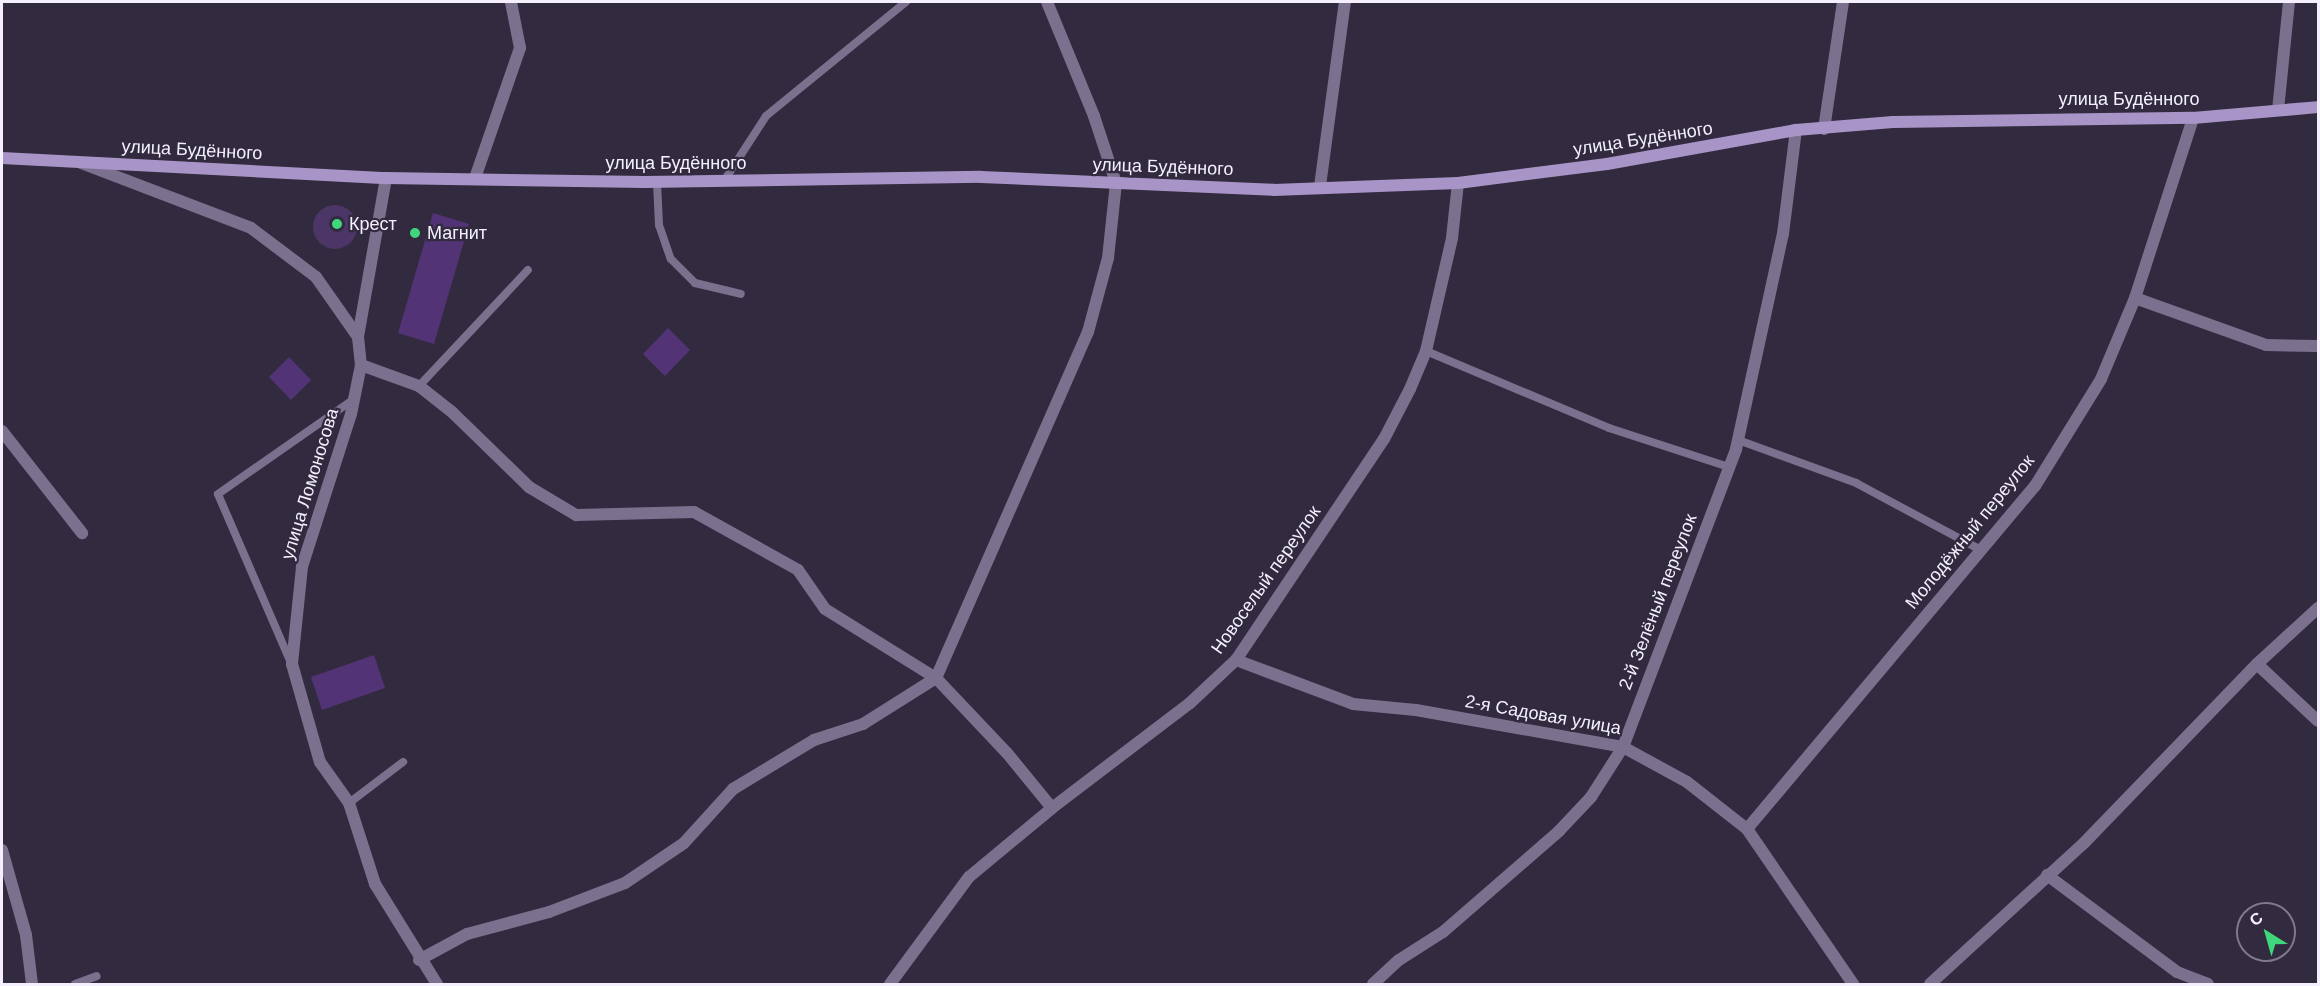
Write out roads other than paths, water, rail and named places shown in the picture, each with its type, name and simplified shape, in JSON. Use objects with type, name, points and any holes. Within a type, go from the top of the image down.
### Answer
[{"type":"main road","name":"улица Будённого","points":[[2,158],[386,178],[657,182],[981,177],[1274,190],[1320,186],[1458,183],[1607,164],[1796,130],[1955,119],[2193,118],[2319,106]]},
{"type":"street","points":[[475,178],[520,48],[511,2]]},
{"type":"street","points":[[419,960],[466,934],[549,912],[625,883],[684,843],[734,789],[814,740],[863,724],[936,678],[982,564],[1088,332],[1108,258],[1116,183],[1095,116],[1047,2]]},
{"type":"street","points":[[1320,186],[1345,2]]},
{"type":"street","points":[[1824,129],[1843,2]]},
{"type":"street","points":[[2278,110],[2289,2]]},
{"type":"street","name":"Молодёжный переулок","points":[[1747,829],[2035,486],[2102,379],[2135,297],[2193,118]]},
{"type":"street","name":"2-й Зелёный переулок","points":[[1373,984],[1400,960],[1443,932],[1559,831],[1591,796],[1623,747],[1738,440],[1783,234],[1796,130]]},
{"type":"street","points":[[77,162],[251,228],[316,277],[358,337]]},
{"type":"street","name":"улица Ломоносова","points":[[386,178],[358,337],[361,365],[354,398],[302,567],[292,664],[320,762],[349,802],[375,884],[419,960],[437,984]]},
{"type":"street","name":"Новоселый переулок","points":[[890,984],[969,877],[1052,808],[1190,703],[1236,660],[1384,439],[1425,351],[1452,238],[1458,183]]},
{"type":"street","points":[[2135,297],[2266,345],[2319,345]]},
{"type":"street","points":[[361,365],[419,387],[452,412],[529,487],[576,514],[694,512],[798,570],[825,609],[936,678],[1007,753],[1052,808]]},
{"type":"street","points":[[2,431],[82,533]]},
{"type":"street","points":[[1930,984],[2084,843],[2257,664],[2319,608]]},
{"type":"street","name":"2-я Садовая улица","points":[[1236,660],[1353,704],[1416,710],[1623,747],[1688,782],[1747,829],[1853,984]]},
{"type":"street","points":[[2257,664],[2319,721]]},
{"type":"street","points":[[2,850],[26,935],[32,984]]},
{"type":"street","points":[[2047,875],[2177,972],[2208,984]]},
{"type":"lane","points":[[724,181],[766,116],[906,2]]},
{"type":"lane","points":[[657,182],[659,225],[671,259],[695,283],[741,294]]},
{"type":"lane","points":[[419,387],[528,270]]},
{"type":"lane","points":[[1425,351],[1609,428],[1729,467]]},
{"type":"lane","points":[[292,664],[218,494],[354,398]]},
{"type":"lane","points":[[1738,440],[1856,483],[1981,550]]},
{"type":"lane","points":[[349,802],[403,762]]},
{"type":"lane","points":[[75,984],[97,976]]},
{"type":"place","name":"Крест","points":[[337,224]]},
{"type":"place","name":"Магнит","points":[[415,233]]}]
